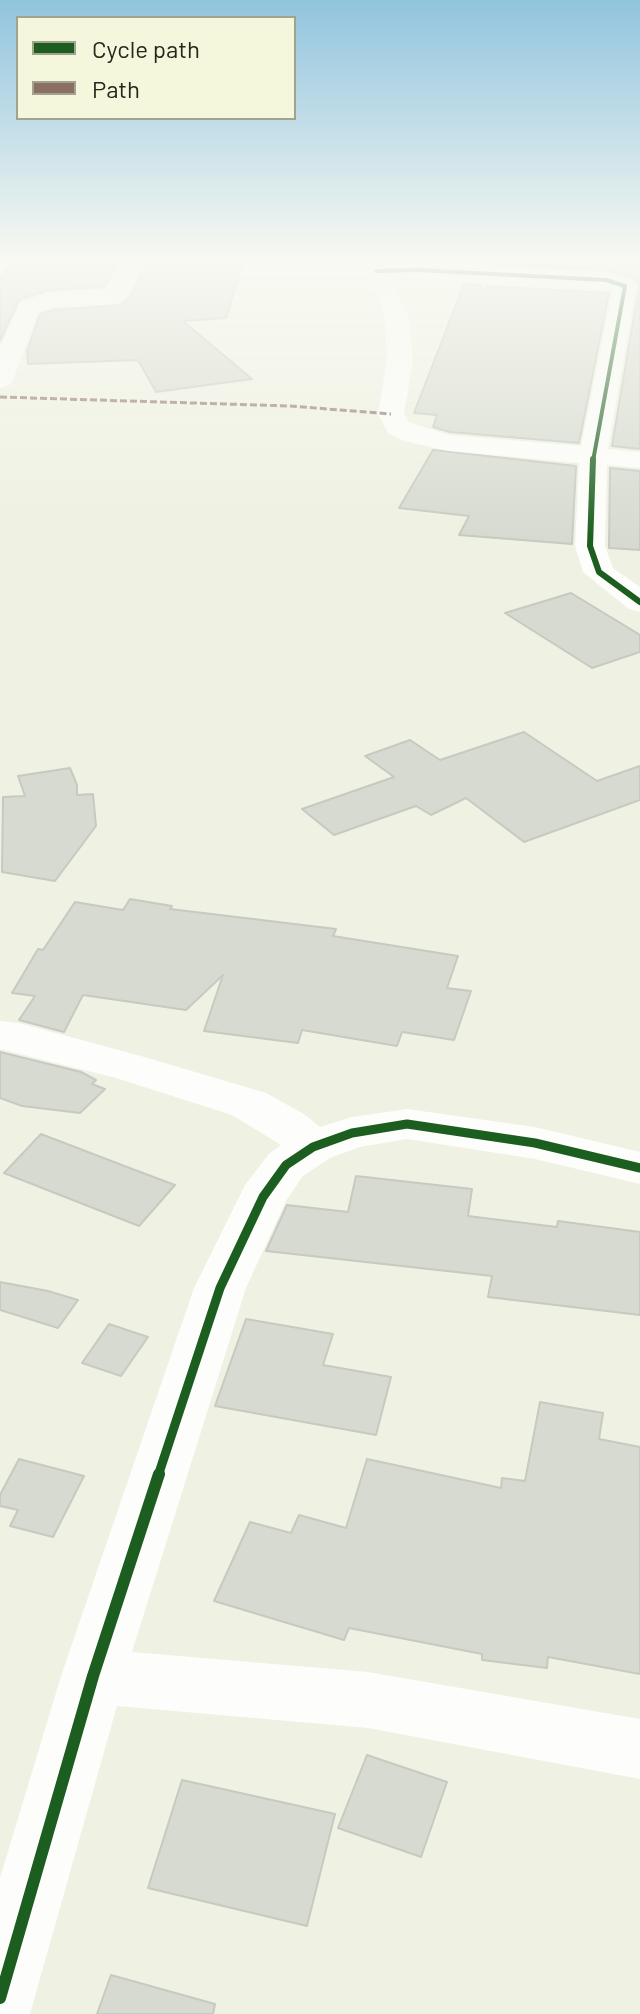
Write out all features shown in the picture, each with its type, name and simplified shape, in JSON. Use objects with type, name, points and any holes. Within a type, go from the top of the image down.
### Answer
[{"type":"street","points":[[0,380],[12,350]]},
{"type":"street","points":[[399,350],[391,414],[398,427],[414,435],[449,443],[640,460]]},
{"type":"street","points":[[618,350],[593,457],[590,546],[599,572],[640,602]]},
{"type":"street","points":[[0,1035],[19,1037],[118,1064],[249,1104],[287,1125],[313,1147]]},
{"type":"street","points":[[0,1998],[93,1676],[220,1288],[263,1197],[286,1165],[313,1147],[352,1133],[407,1124],[535,1143],[640,1168]]},
{"type":"street","points":[[93,1676],[368,1700],[640,1749]]},
{"type":"building","points":[[217,350],[252,379],[156,392],[138,360],[28,364],[27,351]]},
{"type":"building","points":[[438,350],[598,350],[579,443],[450,432],[433,427],[437,415],[414,413]]},
{"type":"building","points":[[628,350],[640,350],[640,449],[612,446]]},
{"type":"building","points":[[433,450],[576,466],[572,544],[459,535],[469,516],[399,508]]},
{"type":"building","points":[[610,468],[640,471],[640,550],[609,548]]},
{"type":"building","points":[[571,593],[640,635],[640,652],[592,668],[505,613]]},
{"type":"building","points":[[524,732],[597,781],[640,766],[640,800],[524,842],[466,798],[431,815],[416,806],[334,835],[302,809],[394,777],[365,756],[410,740],[440,760]]},
{"type":"building","points":[[70,768],[77,785],[77,795],[93,794],[96,826],[55,881],[2,872],[3,797],[25,796],[18,776]]},
{"type":"building","points":[[130,899],[172,906],[170,909],[336,929],[333,936],[458,956],[447,988],[471,991],[454,1040],[402,1032],[397,1046],[302,1030],[298,1043],[204,1031],[223,975],[186,1010],[83,995],[64,1032],[19,1020],[35,996],[12,993],[38,949],[43,950],[75,902],[123,910]]},
{"type":"building","points":[[0,1052],[81,1072],[96,1080],[92,1084],[105,1089],[80,1113],[22,1106],[0,1098]]},
{"type":"building","points":[[41,1134],[175,1185],[139,1226],[4,1173]]},
{"type":"building","points":[[356,1176],[472,1189],[468,1216],[557,1227],[558,1221],[640,1232],[640,1315],[488,1297],[492,1276],[266,1251],[287,1205],[348,1212]]},
{"type":"building","points":[[0,1282],[78,1300],[58,1328],[0,1310]]},
{"type":"building","points":[[246,1319],[333,1334],[323,1365],[391,1377],[376,1435],[215,1406]]},
{"type":"building","points":[[109,1324],[148,1337],[121,1376],[82,1363]]},
{"type":"building","points":[[540,1402],[603,1413],[599,1439],[640,1447],[640,1674],[548,1657],[547,1668],[482,1660],[482,1654],[349,1628],[344,1640],[214,1601],[250,1522],[291,1533],[299,1515],[346,1528],[367,1459],[501,1488],[502,1478],[525,1481]]},
{"type":"building","points":[[19,1459],[84,1476],[53,1537],[10,1526],[18,1510],[0,1506],[0,1495]]},
{"type":"building","points":[[367,1755],[447,1782],[421,1857],[338,1828]]},
{"type":"building","points":[[182,1780],[335,1814],[307,1926],[148,1888]]},
{"type":"building","points":[[111,1975],[215,2004],[213,2014],[97,2014]]},
{"type":"marked path","points":[[0,397],[290,406],[391,414]]},
{"type":"cycle path","points":[[613,350],[593,457],[590,546],[599,572],[640,602]]},
{"type":"cycle path","points":[[0,1998],[93,1676],[220,1288],[263,1197],[286,1165],[313,1147],[352,1133],[407,1124],[535,1143],[640,1168]]}]
